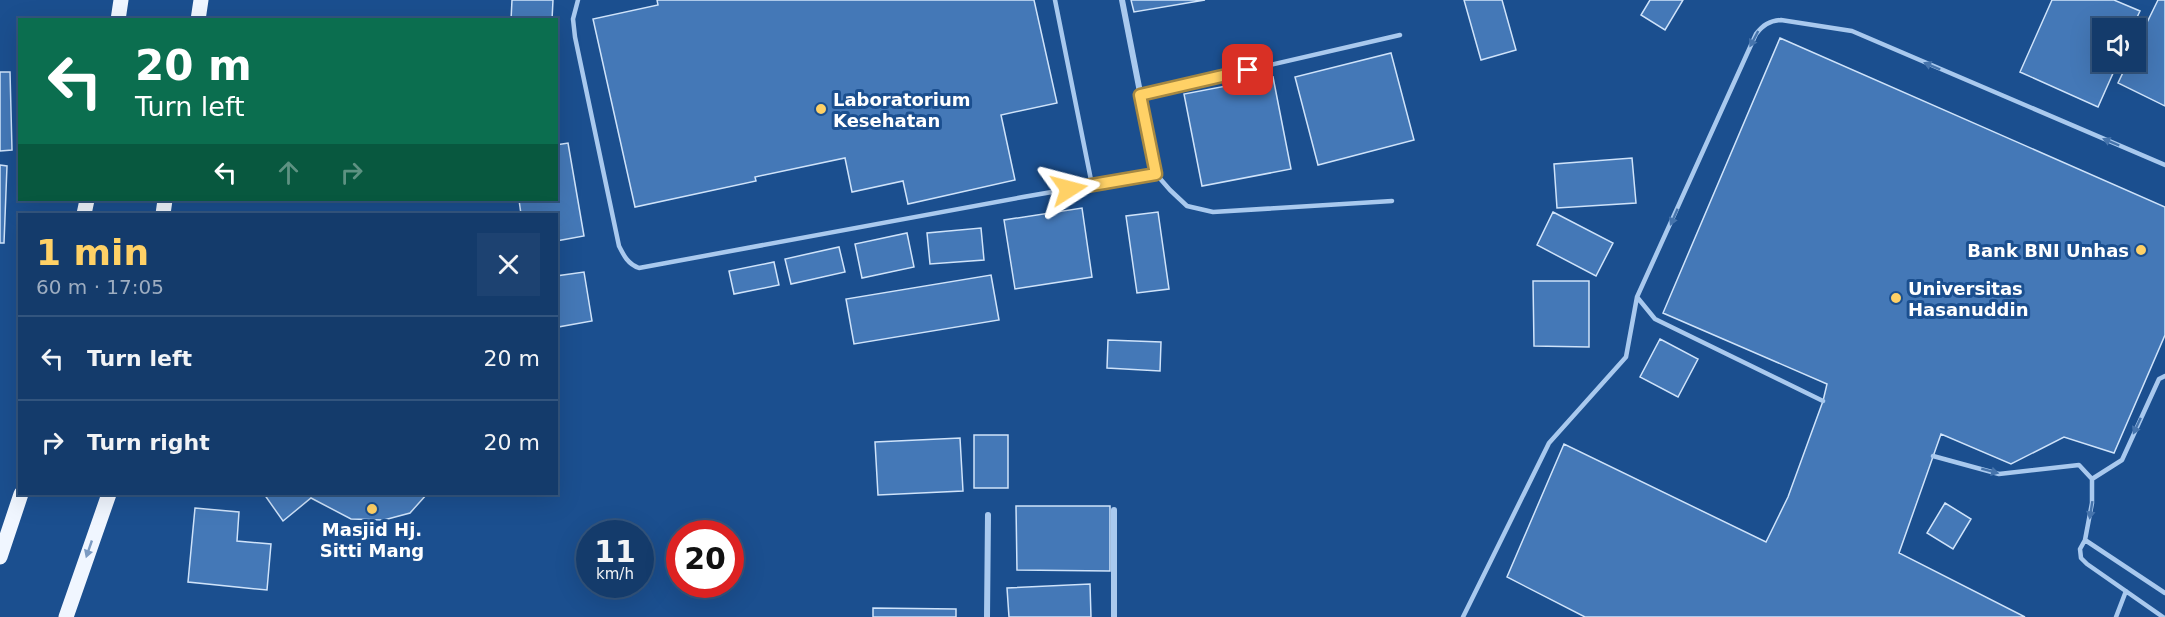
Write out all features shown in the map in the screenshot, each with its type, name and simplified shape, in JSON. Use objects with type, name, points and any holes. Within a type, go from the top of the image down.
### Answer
[{"type":"main road","points":[[198,18],[201,0]]},
{"type":"main road","points":[[0,557],[21,495]]},
{"type":"main road","points":[[66,617],[109,495]]},
{"type":"street","points":[[1122,0],[1156,174]]},
{"type":"street","points":[[1114,510],[1114,617]]},
{"type":"street","points":[[987,617],[988,515]]},
{"type":"lane","points":[[578,0],[573,19],[575,37],[619,246],[624,258],[632,266],[639,268],[1156,174],[1187,206],[1213,212],[1392,201]]},
{"type":"lane","points":[[1055,0],[1092,185]]},
{"type":"lane","points":[[1463,617],[1550,443],[1626,357],[1637,297],[1755,34],[1762,26],[1781,20],[1851,31],[2165,165]]},
{"type":"lane","points":[[1140,95],[1400,34]]},
{"type":"lane","points":[[1637,297],[1655,320],[1823,401]]},
{"type":"lane","points":[[2092,479],[2122,460],[2159,379],[2165,376]]},
{"type":"lane","points":[[1933,456],[1999,474],[2079,465],[2092,479],[2092,503],[2085,540],[2080,549],[2081,558],[2163,617]]},
{"type":"lane","points":[[2085,540],[2165,593]]},
{"type":"lane","points":[[2116,617],[2126,591]]},
{"type":"building","points":[[512,0],[553,0],[552,18],[511,18]]},
{"type":"building","name":"Laboratorium Kesehatan","points":[[657,0],[1034,0],[1057,103],[1001,115],[1015,180],[908,204],[903,181],[852,192],[845,158],[755,177],[756,181],[635,207],[593,19],[658,5]]},
{"type":"building","points":[[1131,0],[1205,0],[1134,12]]},
{"type":"building","points":[[1464,0],[1502,0],[1516,50],[1481,60]]},
{"type":"building","points":[[1650,0],[1683,0],[1665,30],[1641,15]]},
{"type":"building","points":[[2052,0],[2114,0],[2140,11],[2137,18],[2092,18],[2092,72],[2114,72],[2098,107],[2020,72]]},
{"type":"building","points":[[2158,0],[2165,0],[2165,106],[2118,83],[2123,72],[2146,72],[2146,25]]},
{"type":"building","points":[[1780,38],[2165,207],[2165,335],[2114,453],[2064,437],[2011,464],[1941,434],[1899,553],[2025,617],[1585,617],[1507,577],[1564,444],[1766,542],[1788,497],[1827,384],[1663,313]]},
{"type":"building","points":[[1391,53],[1414,140],[1318,165],[1295,77]]},
{"type":"building","points":[[0,72],[10,72],[12,150],[0,151]]},
{"type":"building","points":[[1273,77],[1291,169],[1202,186],[1184,94]]},
{"type":"building","points":[[568,143],[584,236],[558,241],[558,213],[521,213],[519,201],[558,201],[558,145]]},
{"type":"building","points":[[1632,158],[1636,203],[1557,208],[1554,164]]},
{"type":"building","points":[[0,165],[7,166],[4,243],[0,243]]},
{"type":"building","points":[[1082,208],[1092,277],[1015,289],[1004,220]]},
{"type":"building","points":[[1158,212],[1169,289],[1137,293],[1126,216]]},
{"type":"building","points":[[1553,212],[1613,243],[1596,276],[1537,245]]},
{"type":"building","points":[[981,228],[984,260],[930,264],[927,233]]},
{"type":"building","points":[[907,233],[914,267],[862,278],[855,244]]},
{"type":"building","points":[[839,247],[845,272],[791,284],[785,259]]},
{"type":"building","points":[[774,262],[779,285],[734,294],[729,271]]},
{"type":"building","points":[[584,272],[592,321],[558,327],[558,276]]},
{"type":"building","points":[[991,275],[999,320],[854,344],[846,299]]},
{"type":"building","points":[[1533,281],[1589,281],[1589,347],[1534,346]]},
{"type":"building","points":[[1660,339],[1698,359],[1678,397],[1640,377]]},
{"type":"building","points":[[1108,340],[1161,342],[1160,371],[1107,368]]},
{"type":"building","points":[[974,435],[1008,435],[1008,488],[974,488]]},
{"type":"building","points":[[960,438],[963,491],[878,495],[875,442]]},
{"type":"building","name":"Masjid Hj. Sitti Mang","points":[[265,495],[426,495],[410,513],[384,520],[351,519],[311,498],[283,521]]},
{"type":"building","points":[[1945,503],[1971,519],[1953,549],[1927,533]]},
{"type":"building","points":[[1016,506],[1110,506],[1110,571],[1017,570]]},
{"type":"building","points":[[195,508],[239,512],[237,541],[271,544],[267,590],[188,582]]},
{"type":"building","points":[[1090,584],[1091,617],[1009,617],[1007,588]]},
{"type":"building","points":[[873,608],[956,609],[956,617],[873,617]]},
{"type":"place","name":"Laboratorium Kesehatan","points":[[821,109]]},
{"type":"place","name":"Bank BNI Unhas","points":[[2141,250]]},
{"type":"place","name":"Universitas Hasanuddin","points":[[1896,298]]},
{"type":"place","name":"Masjid Hj. Sitti Mang","points":[[372,509]]},
{"type":"route","points":[[1069,189],[1156,174],[1140,95],[1248,70]]}]
